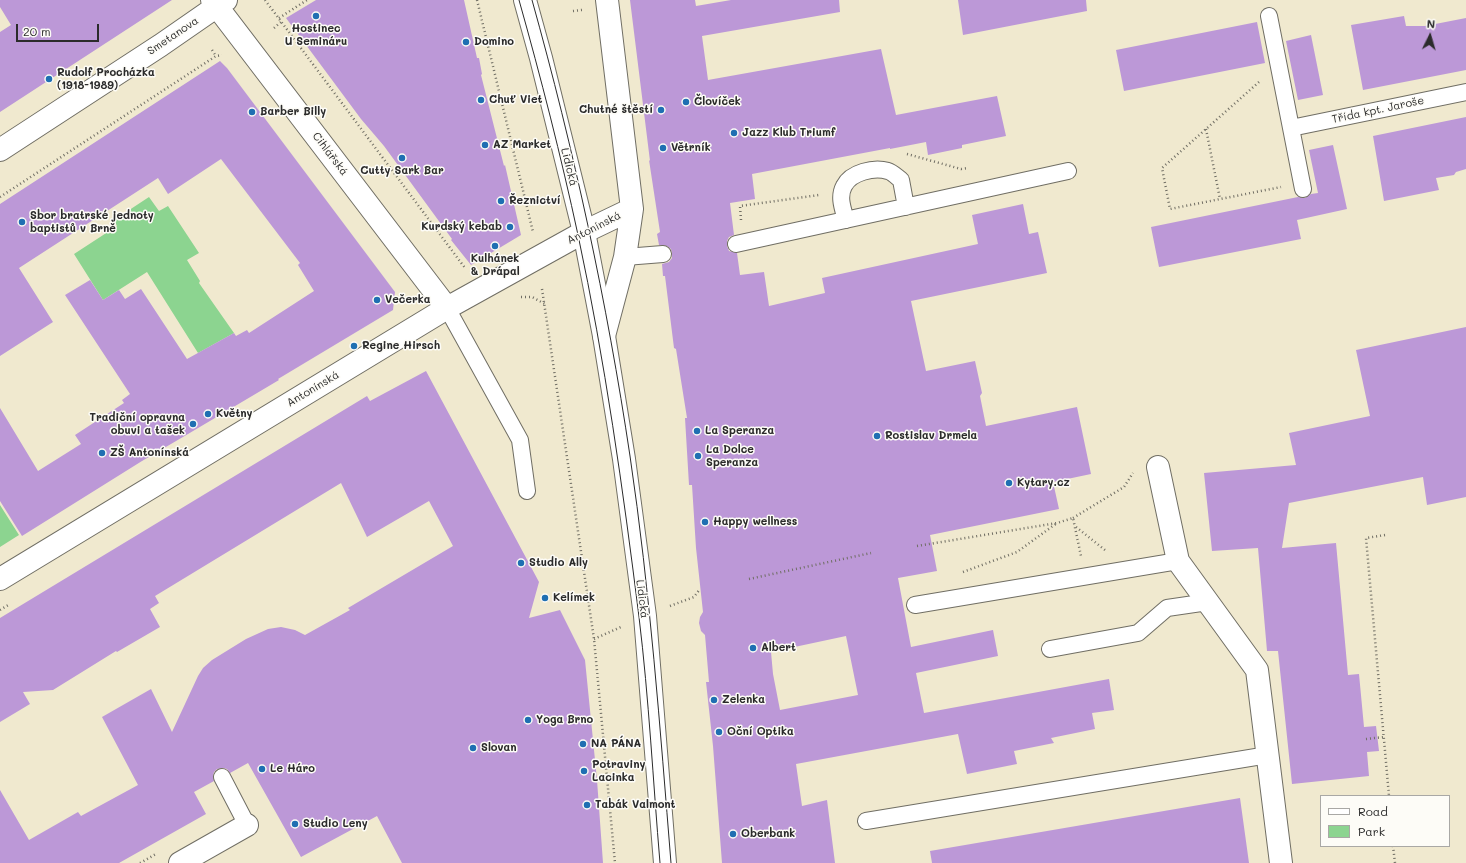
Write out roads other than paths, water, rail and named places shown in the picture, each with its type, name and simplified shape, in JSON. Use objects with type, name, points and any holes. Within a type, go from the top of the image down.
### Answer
[{"type":"street","name":"Lidická","points":[[525,0],[541,58],[584,232],[604,336],[624,459],[645,616],[666,863]]},
{"type":"street","name":"Lidická","points":[[604,336],[625,257],[632,209],[607,0]]},
{"type":"street","name":"Smetanova","points":[[0,150],[161,45],[218,2]]},
{"type":"street","name":"Cihlářská","points":[[218,2],[447,308]]},
{"type":"street","name":"Antonínská","points":[[0,579],[447,308],[584,232],[632,209]]},
{"type":"street","points":[[1158,467],[1178,560],[1257,670],[1281,863]]},
{"type":"street","points":[[180,863],[247,824]]},
{"type":"lane","points":[[1269,16],[1302,186]]},
{"type":"lane","name":"Třída kpt. Jaroše","points":[[1291,128],[1466,92]]},
{"type":"lane","points":[[846,220],[841,200],[844,186],[856,174],[874,170],[889,171],[901,180],[906,206]]},
{"type":"lane","points":[[736,244],[1068,172]]},
{"type":"lane","points":[[625,257],[663,254]]},
{"type":"lane","points":[[447,308],[520,440],[526,491]]},
{"type":"lane","points":[[915,605],[1178,560]]},
{"type":"lane","points":[[1050,649],[1138,633],[1167,608],[1208,602]]},
{"type":"lane","points":[[866,821],[1268,755]]},
{"type":"lane","points":[[222,777],[247,824]]},
{"type":"tram line","points":[[519,0],[550,117],[571,205],[588,282],[605,377],[627,521],[639,617],[660,863]]},
{"type":"tram line","points":[[532,0],[562,113],[588,226],[621,398],[637,507],[649,608],[671,863]]},
{"type":"place","name":"Hostinec U Semináru","points":[[316,16]]},
{"type":"place","name":"Domino","points":[[466,42]]},
{"type":"place","name":"Rudolf Procházka (1918-1989)","points":[[49,79]]},
{"type":"place","name":"Chuť Viet","points":[[481,100]]},
{"type":"place","name":"Človíček","points":[[686,102]]},
{"type":"place","name":"Chutné štěstí","points":[[661,110]]},
{"type":"place","name":"Barber Billy","points":[[252,112]]},
{"type":"place","name":"Jazz Klub Triumf","points":[[734,133]]},
{"type":"place","name":"AZ Market","points":[[485,145]]},
{"type":"place","name":"Větrník","points":[[663,148]]},
{"type":"place","name":"Cutty Sark Bar","points":[[402,158]]},
{"type":"place","name":"Řeznictví","points":[[501,201]]},
{"type":"place","name":"Sbor bratrské jednoty baptistů v Brně","points":[[22,222]]},
{"type":"place","name":"Kurdský kebab","points":[[510,227]]},
{"type":"place","name":"Kulhánek & Drápal","points":[[495,246]]},
{"type":"place","name":"Večerka","points":[[377,300]]},
{"type":"place","name":"Regine Hirsch","points":[[354,346]]},
{"type":"place","name":"Květny","points":[[208,414]]},
{"type":"place","name":"Tradiční opravna obuvi a tašek","points":[[193,424]]},
{"type":"place","name":"La Speranza","points":[[697,431]]},
{"type":"place","name":"Rostislav Drmela","points":[[877,436]]},
{"type":"place","name":"ZŠ Antonínská","points":[[102,453]]},
{"type":"place","name":"La Dolce Speranza","points":[[698,456]]},
{"type":"place","name":"Kytary.cz","points":[[1009,483]]},
{"type":"place","name":"Happy wellness","points":[[705,522]]},
{"type":"place","name":"Studio Ally","points":[[521,563]]},
{"type":"place","name":"Kelímek","points":[[545,598]]},
{"type":"place","name":"Albert","points":[[753,648]]},
{"type":"place","name":"Zelenka","points":[[714,700]]},
{"type":"place","name":"Yoga Brno","points":[[528,720]]},
{"type":"place","name":"Oční Optika","points":[[719,732]]},
{"type":"place","name":"NA PÁNA","points":[[583,744]]},
{"type":"place","name":"Slovan","points":[[473,748]]},
{"type":"place","name":"Le Háro","points":[[262,769]]},
{"type":"place","name":"Potraviny Lacinka","points":[[584,771]]},
{"type":"place","name":"Tabák Valmont","points":[[587,805]]},
{"type":"place","name":"Studio Leny","points":[[295,824]]},
{"type":"place","name":"Oberbank","points":[[733,834]]}]
